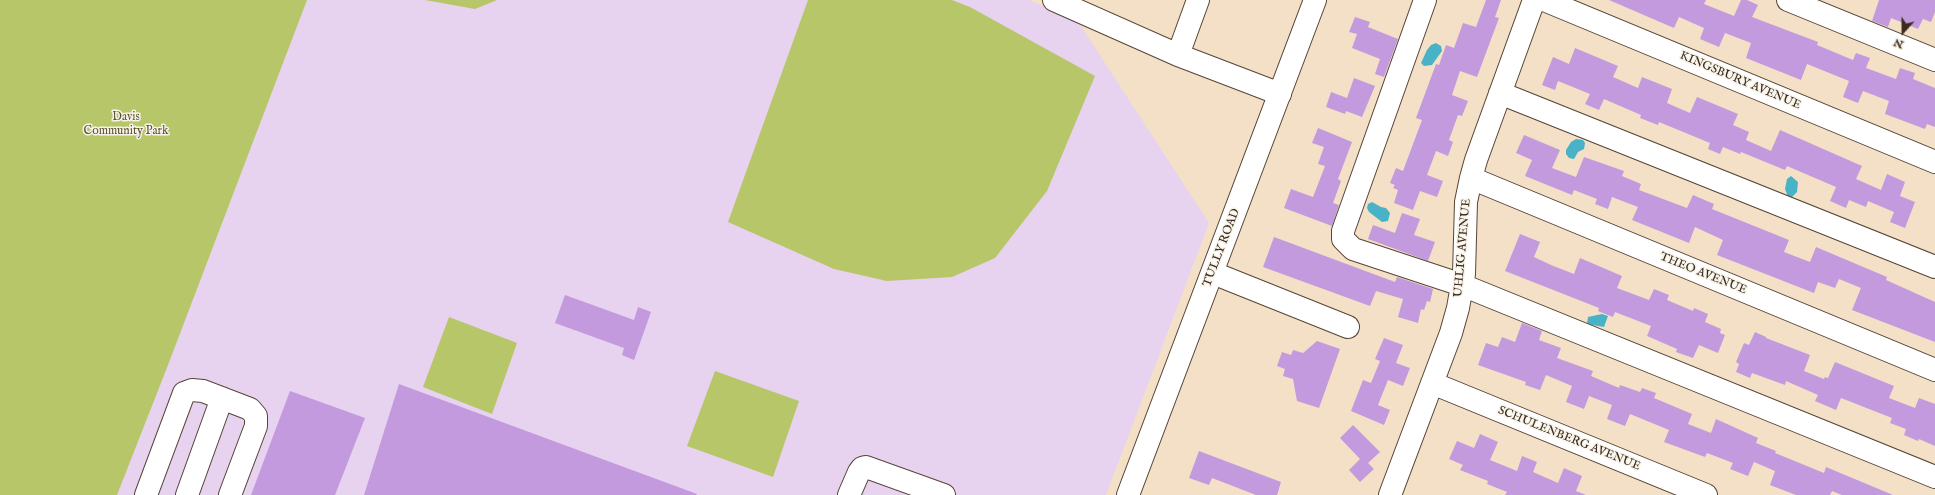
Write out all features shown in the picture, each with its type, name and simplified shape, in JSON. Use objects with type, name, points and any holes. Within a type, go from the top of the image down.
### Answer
[{"type":"street","points":[[1054,0],[1178,55],[1280,94]]},
{"type":"street","points":[[1178,55],[1198,0]]},
{"type":"street","name":"TULLY ROAD","points":[[1128,495],[1315,0]]},
{"type":"street","points":[[1425,0],[1343,231],[1343,240],[1353,249],[1462,285],[1935,477]]},
{"type":"street","name":"UHLIG AVENUE","points":[[1390,495],[1451,333],[1458,308],[1462,285],[1466,202],[1471,178],[1534,0]]},
{"type":"street","name":"KINGSBURY AVENUE","points":[[1544,0],[1935,162]]},
{"type":"street","points":[[1788,0],[1935,60]]},
{"type":"street","points":[[1500,93],[1935,267]]},
{"type":"street","name":"THEO AVENUE","points":[[1471,178],[1935,370]]},
{"type":"street","points":[[1213,273],[1348,327]]},
{"type":"street","name":"SCHULENBERG AVENUE","points":[[1432,383],[1706,495]]},
{"type":"street","points":[[146,495],[184,393],[192,390],[202,391],[250,409],[256,416],[256,426],[230,495]]},
{"type":"street","points":[[186,495],[222,398]]},
{"type":"street","points":[[849,495],[859,472],[862,468],[866,467],[944,495]]},
{"type":"shaded area","points":[[306,0],[1029,0],[1077,20],[1209,223],[1106,495],[116,495]]},
{"type":"green space","name":"Davis Community Park","points":[[0,0],[307,0],[117,495],[0,495]]},
{"type":"green space","points":[[425,0],[497,0],[475,9]]},
{"type":"green space","points":[[808,0],[952,0],[970,7],[1095,76],[1047,191],[995,258],[952,277],[887,281],[834,269],[728,222]]},
{"type":"green space","points":[[449,317],[517,343],[492,414],[423,387]]},
{"type":"green space","points":[[715,371],[799,401],[773,477],[687,446]]},
{"type":"water","points":[[1436,43],[1441,46],[1442,51],[1432,65],[1424,66],[1421,63],[1427,50],[1431,45]]},
{"type":"water","points":[[1576,139],[1583,140],[1585,143],[1584,149],[1578,152],[1574,159],[1569,158],[1566,154],[1566,150],[1571,142]]},
{"type":"water","points":[[1791,176],[1798,182],[1797,192],[1791,198],[1788,197],[1785,189],[1787,179]]},
{"type":"water","points":[[1372,202],[1386,208],[1390,213],[1388,221],[1382,222],[1369,212],[1367,208],[1368,204]]},
{"type":"water","points":[[1602,314],[1608,316],[1604,327],[1587,324],[1588,317]]},
{"type":"building","points":[[1486,0],[1501,0],[1495,17],[1499,18],[1477,77],[1460,71],[1452,95],[1468,101],[1462,116],[1458,115],[1449,140],[1453,142],[1448,156],[1436,151],[1427,175],[1443,181],[1437,197],[1420,191],[1413,210],[1394,203],[1398,190],[1393,188],[1395,185],[1390,183],[1396,168],[1403,171],[1422,120],[1416,118],[1436,64],[1439,65],[1446,45],[1454,48],[1463,23],[1476,27]]},
{"type":"building","points":[[1609,0],[1706,0],[1704,4],[1734,16],[1741,0],[1747,0],[1758,5],[1752,17],[1818,42],[1817,45],[1853,60],[1856,53],[1870,58],[1866,68],[1896,79],[1900,68],[1915,73],[1913,79],[1935,88],[1935,127],[1927,124],[1925,129],[1885,114],[1889,101],[1863,91],[1858,103],[1843,97],[1849,81],[1807,64],[1801,80],[1746,58],[1751,43],[1725,33],[1719,47],[1700,39],[1704,28],[1679,17],[1674,28]]},
{"type":"building","points":[[1879,0],[1935,0],[1935,12],[1931,22],[1923,19],[1918,29],[1891,18],[1888,27],[1872,21]]},
{"type":"building","points":[[1355,17],[1370,22],[1368,27],[1398,39],[1384,77],[1375,74],[1380,59],[1352,48],[1357,34],[1349,32]]},
{"type":"building","points":[[1575,48],[1618,66],[1613,77],[1638,88],[1642,77],[1672,89],[1667,103],[1690,113],[1697,97],[1738,114],[1733,125],[1749,132],[1746,140],[1771,151],[1780,130],[1862,166],[1856,179],[1881,190],[1887,174],[1905,182],[1900,196],[1915,202],[1905,228],[1890,222],[1894,212],[1868,201],[1866,207],[1849,200],[1846,208],[1830,201],[1836,187],[1787,166],[1785,170],[1741,152],[1740,154],[1723,147],[1720,154],[1708,149],[1710,143],[1659,122],[1658,125],[1640,118],[1641,115],[1604,99],[1599,110],[1585,104],[1590,94],[1558,81],[1555,90],[1542,85],[1553,57],[1569,64]]},
{"type":"building","points":[[1354,78],[1375,86],[1362,117],[1346,111],[1345,114],[1326,107],[1331,92],[1347,98]]},
{"type":"building","points":[[1318,128],[1352,142],[1338,179],[1341,181],[1333,203],[1339,205],[1332,226],[1284,208],[1291,189],[1313,197],[1325,166],[1318,164],[1324,147],[1312,143]]},
{"type":"building","points":[[1524,135],[1560,150],[1552,168],[1576,177],[1584,157],[1624,171],[1622,176],[1641,184],[1639,190],[1687,208],[1693,195],[1714,204],[1712,209],[1789,240],[1784,252],[1810,262],[1816,247],[1887,277],[1886,280],[1935,302],[1935,342],[1852,310],[1861,288],[1839,279],[1835,288],[1818,282],[1814,293],[1717,255],[1723,240],[1695,227],[1689,243],[1632,220],[1638,207],[1612,197],[1608,209],[1595,204],[1597,199],[1574,190],[1572,195],[1525,176],[1532,160],[1516,153]]},
{"type":"building","points":[[1402,213],[1420,219],[1414,235],[1435,242],[1428,261],[1368,239],[1373,225],[1395,233]]},
{"type":"building","points":[[1520,234],[1540,242],[1534,257],[1551,265],[1574,274],[1580,258],[1622,276],[1617,288],[1649,300],[1654,289],[1669,295],[1667,300],[1693,311],[1694,308],[1708,314],[1705,322],[1721,329],[1720,333],[1725,335],[1718,353],[1699,345],[1693,358],[1676,352],[1677,349],[1647,336],[1651,326],[1615,312],[1613,317],[1598,311],[1599,308],[1505,271]]},
{"type":"building","points":[[1274,237],[1395,282],[1397,277],[1433,289],[1430,302],[1427,301],[1424,310],[1421,309],[1418,323],[1398,317],[1403,299],[1376,291],[1370,306],[1263,267]]},
{"type":"building","points":[[565,295],[634,320],[638,307],[651,312],[634,360],[622,355],[624,348],[555,323]]},
{"type":"building","points":[[1522,323],[1542,331],[1539,340],[1561,348],[1557,358],[1593,371],[1591,376],[1619,388],[1620,385],[1640,392],[1642,388],[1656,393],[1654,398],[1692,414],[1688,424],[1711,433],[1716,419],[1758,438],[1756,443],[1776,451],[1775,453],[1824,473],[1826,467],[1893,495],[1842,495],[1832,491],[1830,495],[1796,495],[1770,485],[1775,471],[1754,462],[1748,476],[1730,469],[1733,463],[1707,453],[1705,457],[1664,442],[1669,430],[1630,414],[1625,426],[1607,419],[1612,405],[1589,396],[1584,409],[1566,402],[1572,386],[1546,375],[1540,390],[1525,385],[1526,382],[1478,365],[1486,343],[1498,347],[1502,337],[1515,342]]},
{"type":"building","points":[[1755,332],[1766,338],[1810,355],[1804,371],[1824,379],[1825,377],[1828,378],[1835,362],[1894,386],[1889,398],[1915,408],[1919,398],[1935,404],[1935,446],[1919,439],[1918,441],[1904,435],[1906,429],[1890,423],[1892,418],[1841,398],[1836,410],[1815,401],[1818,395],[1786,381],[1785,385],[1752,373],[1750,378],[1736,372],[1739,364],[1736,362],[1744,343],[1749,345]]},
{"type":"building","points":[[1384,338],[1403,345],[1396,363],[1410,368],[1403,386],[1388,380],[1378,405],[1390,410],[1384,425],[1351,411],[1363,380],[1371,383],[1380,361],[1375,359]]},
{"type":"building","points":[[1317,341],[1340,349],[1319,408],[1297,401],[1293,379],[1283,376],[1285,369],[1277,366],[1282,352],[1291,355],[1293,350],[1303,353]]},
{"type":"building","points":[[399,384],[697,494],[364,495]]},
{"type":"building","points":[[290,391],[365,418],[335,495],[251,495]]},
{"type":"building","points":[[1353,425],[1380,452],[1368,463],[1374,469],[1360,482],[1349,470],[1360,459],[1340,438]]},
{"type":"building","points":[[1480,434],[1498,442],[1490,460],[1517,471],[1522,456],[1537,462],[1533,472],[1558,483],[1564,468],[1582,476],[1576,491],[1586,495],[1505,495],[1507,492],[1487,484],[1488,481],[1460,470],[1463,465],[1449,459],[1457,441],[1474,448]]},
{"type":"building","points":[[1199,451],[1281,482],[1277,495],[1256,495],[1212,478],[1209,485],[1189,478]]}]
